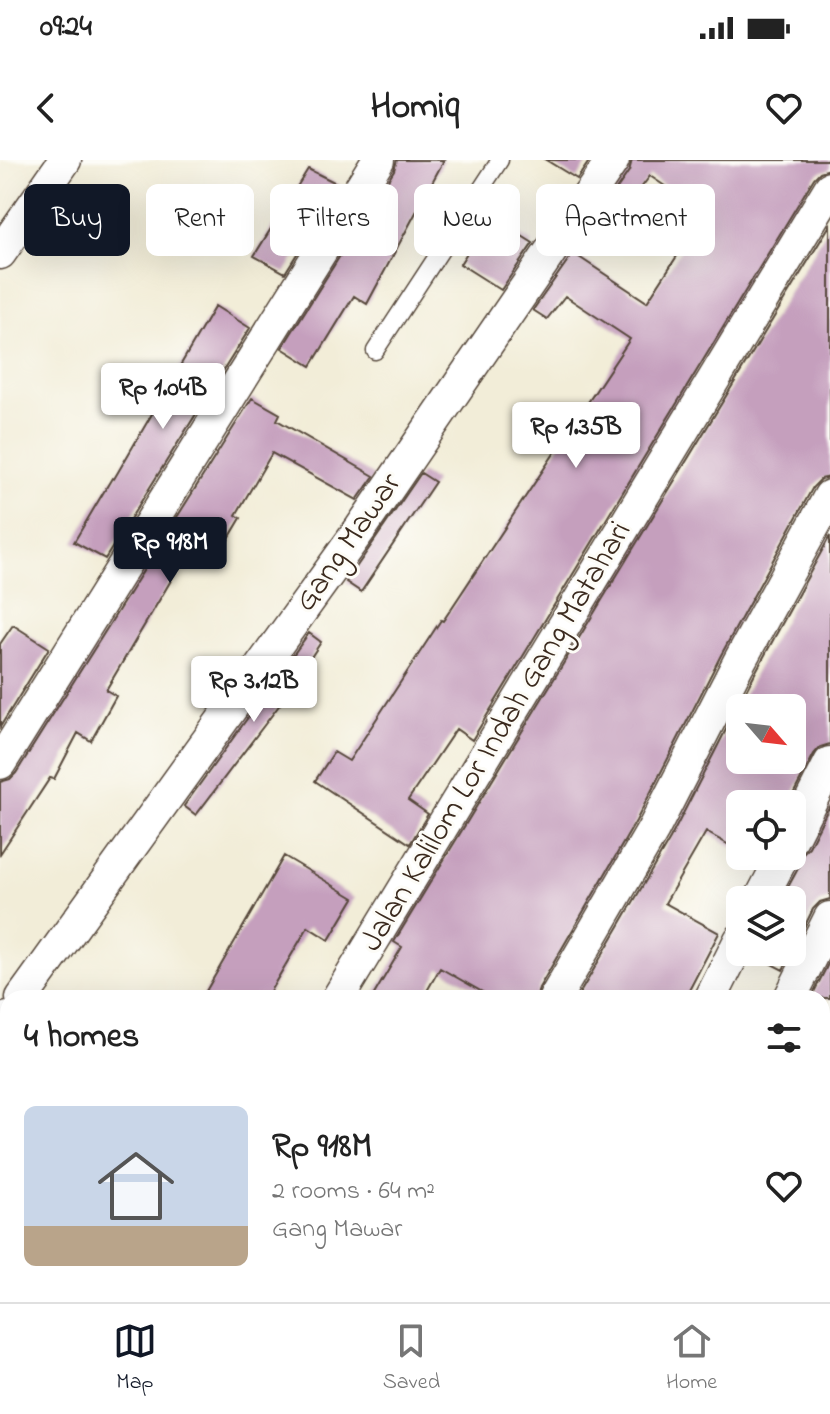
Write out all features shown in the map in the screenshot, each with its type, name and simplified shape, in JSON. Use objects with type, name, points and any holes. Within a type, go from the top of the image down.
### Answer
[{"type":"street","points":[[0,253],[65,160]]},
{"type":"street","points":[[0,763],[378,160]]},
{"type":"street","name":"Gang Mawar","points":[[28,990],[361,528],[613,160]]},
{"type":"street","name":"Jalan Kalilom Lor Indah Gang Matahari","points":[[343,990],[830,188]]},
{"type":"street","points":[[560,990],[653,830],[738,664],[830,496]]},
{"type":"street","points":[[806,810],[830,763]]},
{"type":"street","points":[[794,990],[830,918]]},
{"type":"street","points":[[715,990],[727,966]]},
{"type":"lane","points":[[375,351],[500,160]]},
{"type":"building","points":[[397,160],[444,160],[431,184],[414,184],[414,216],[398,246],[398,184],[385,184]]},
{"type":"building","points":[[546,160],[590,160],[577,179]]},
{"type":"building","points":[[632,160],[830,160],[830,169],[814,178],[472,740],[456,729],[408,800],[428,814],[410,844],[315,781],[334,752],[349,761],[630,339],[565,296],[547,319],[533,310],[571,256],[578,256],[647,302],[677,256],[715,256],[715,184],[662,184],[650,176],[644,184],[620,184]]},
{"type":"building","points":[[308,169],[338,184],[299,184]]},
{"type":"building","points":[[830,225],[830,477],[821,479],[813,487],[721,655],[636,821],[538,990],[479,990],[440,968],[428,990],[377,990],[402,947],[394,942]]},
{"type":"building","points":[[270,230],[270,256],[296,256],[285,273],[254,256]]},
{"type":"building","points":[[520,235],[533,243],[501,290],[460,264],[465,256],[520,256]]},
{"type":"building","points":[[340,256],[393,256],[367,304],[354,296],[311,366],[282,348]]},
{"type":"building","points":[[215,306],[250,328],[105,559],[74,542]]},
{"type":"building","points":[[252,398],[280,414],[277,420],[374,476],[357,500],[272,453],[236,515],[241,518],[216,560],[192,545],[106,690],[116,696],[91,741],[78,733],[54,779],[50,778],[0,854],[0,782],[16,773]]},
{"type":"building","points":[[421,473],[435,482],[361,592],[346,582]]},
{"type":"building","points":[[830,536],[830,744],[820,747],[806,769],[806,694],[744,694]]},
{"type":"building","points":[[13,625],[49,648],[0,727],[0,644]]},
{"type":"building","points":[[309,633],[321,642],[281,703],[196,815],[184,806]]},
{"type":"building","points":[[726,730],[726,774],[804,774],[795,790],[726,790],[726,843],[706,832],[665,903],[719,933],[689,990],[582,990],[670,839]]},
{"type":"building","points":[[830,805],[830,899],[820,902],[813,909],[806,923],[806,886],[789,886],[797,870],[806,870],[806,850]]},
{"type":"building","points":[[284,856],[354,898],[329,940],[308,927],[271,990],[207,990]]},
{"type":"building","points":[[830,960],[830,990],[815,990]]}]
